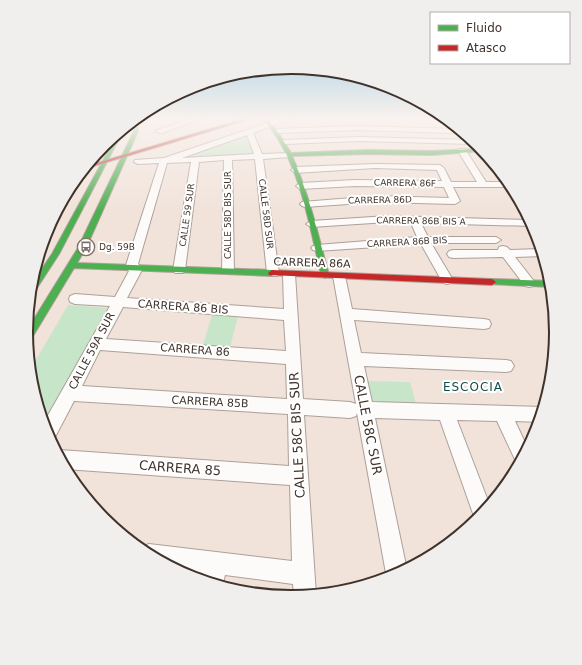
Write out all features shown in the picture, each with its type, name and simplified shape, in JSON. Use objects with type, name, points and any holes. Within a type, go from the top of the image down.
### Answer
[{"type":"street","points":[[39,280],[48,266],[112,150]]},
{"type":"street","points":[[33,326],[82,248],[127,150]]},
{"type":"street","points":[[95,165],[144,150]]},
{"type":"street","points":[[164,161],[196,150]]},
{"type":"street","name":"CALLE 58D SUR","points":[[256,150],[259,157],[281,274]]},
{"type":"street","name":"CALLE 58C SUR","points":[[288,150],[300,186],[317,248],[332,276],[347,314],[355,359],[358,410],[395,568]]},
{"type":"street","points":[[138,162],[367,152],[473,150]]},
{"type":"street","points":[[462,151],[484,185]]},
{"type":"street","points":[[367,152],[374,164]]},
{"type":"street","points":[[402,152],[406,163]]},
{"type":"street","name":"CALLE 58D BIS SUR","points":[[228,158],[228,272]]},
{"type":"street","name":"CALLE 59 SUR","points":[[179,270],[195,160]]},
{"type":"street","name":"CALLE 59A SUR","points":[[51,427],[119,302],[134,268],[164,161]]},
{"type":"street","points":[[295,170],[376,166],[440,168],[446,184]]},
{"type":"street","name":"CARRERA 86F","points":[[300,186],[355,182],[503,185]]},
{"type":"street","name":"CARRERA 86D","points":[[305,204],[377,199],[455,201],[446,184]]},
{"type":"street","points":[[414,219],[447,280]]},
{"type":"street","name":"CARRERA 86B BIS A","points":[[311,224],[414,219],[524,223]]},
{"type":"street","points":[[484,222],[529,283]]},
{"type":"street","name":"CARRERA 86B BIS","points":[[317,248],[424,240],[496,240]]},
{"type":"street","points":[[453,254],[536,253]]},
{"type":"street","name":"CARRERA 86A","points":[[72,265],[544,284]]},
{"type":"street","name":"CALLE 58C BIS SUR","points":[[281,274],[291,314],[305,590]]},
{"type":"street","name":"CARRERA 86 BIS","points":[[75,299],[291,314]]},
{"type":"street","points":[[347,314],[484,324]]},
{"type":"street","name":"CARRERA 86","points":[[96,344],[293,358]]},
{"type":"street","points":[[355,359],[506,366]]},
{"type":"street","name":"CARRERA 85B","points":[[69,393],[358,410],[535,414]]},
{"type":"street","points":[[446,412],[480,508]]},
{"type":"street","points":[[502,413],[520,451]]},
{"type":"street","name":"CARRERA 85","points":[[67,460],[300,476]]},
{"type":"street","points":[[176,563],[214,574],[304,574]]},
{"type":"green space","points":[[203,150],[254,150],[257,156],[173,160]]},
{"type":"green space","points":[[68,305],[107,308],[48,419],[38,383],[35,362]]},
{"type":"green space","points":[[212,315],[238,316],[230,347],[203,345]]},
{"type":"green space","points":[[366,381],[410,382],[416,404],[369,404]]},
{"type":"traffic: fast","points":[[39,279],[55,254],[111,150]]},
{"type":"traffic: fast","points":[[33,328],[82,248],[127,150]]},
{"type":"traffic: fast","points":[[286,150],[296,171],[310,214],[325,275]]},
{"type":"traffic: fast","points":[[290,155],[367,152],[432,153],[474,151]]},
{"type":"traffic: fast","points":[[72,265],[272,273]]},
{"type":"traffic: fast","points":[[492,282],[544,284]]},
{"type":"traffic: jam","points":[[94,165],[145,150]]},
{"type":"traffic: jam","points":[[272,273],[492,282]]},
{"type":"place","name":"Dg. 59B","points":[[86,247]]},
{"type":"district","name":"ESCOCIA","points":[[473,387]]}]
